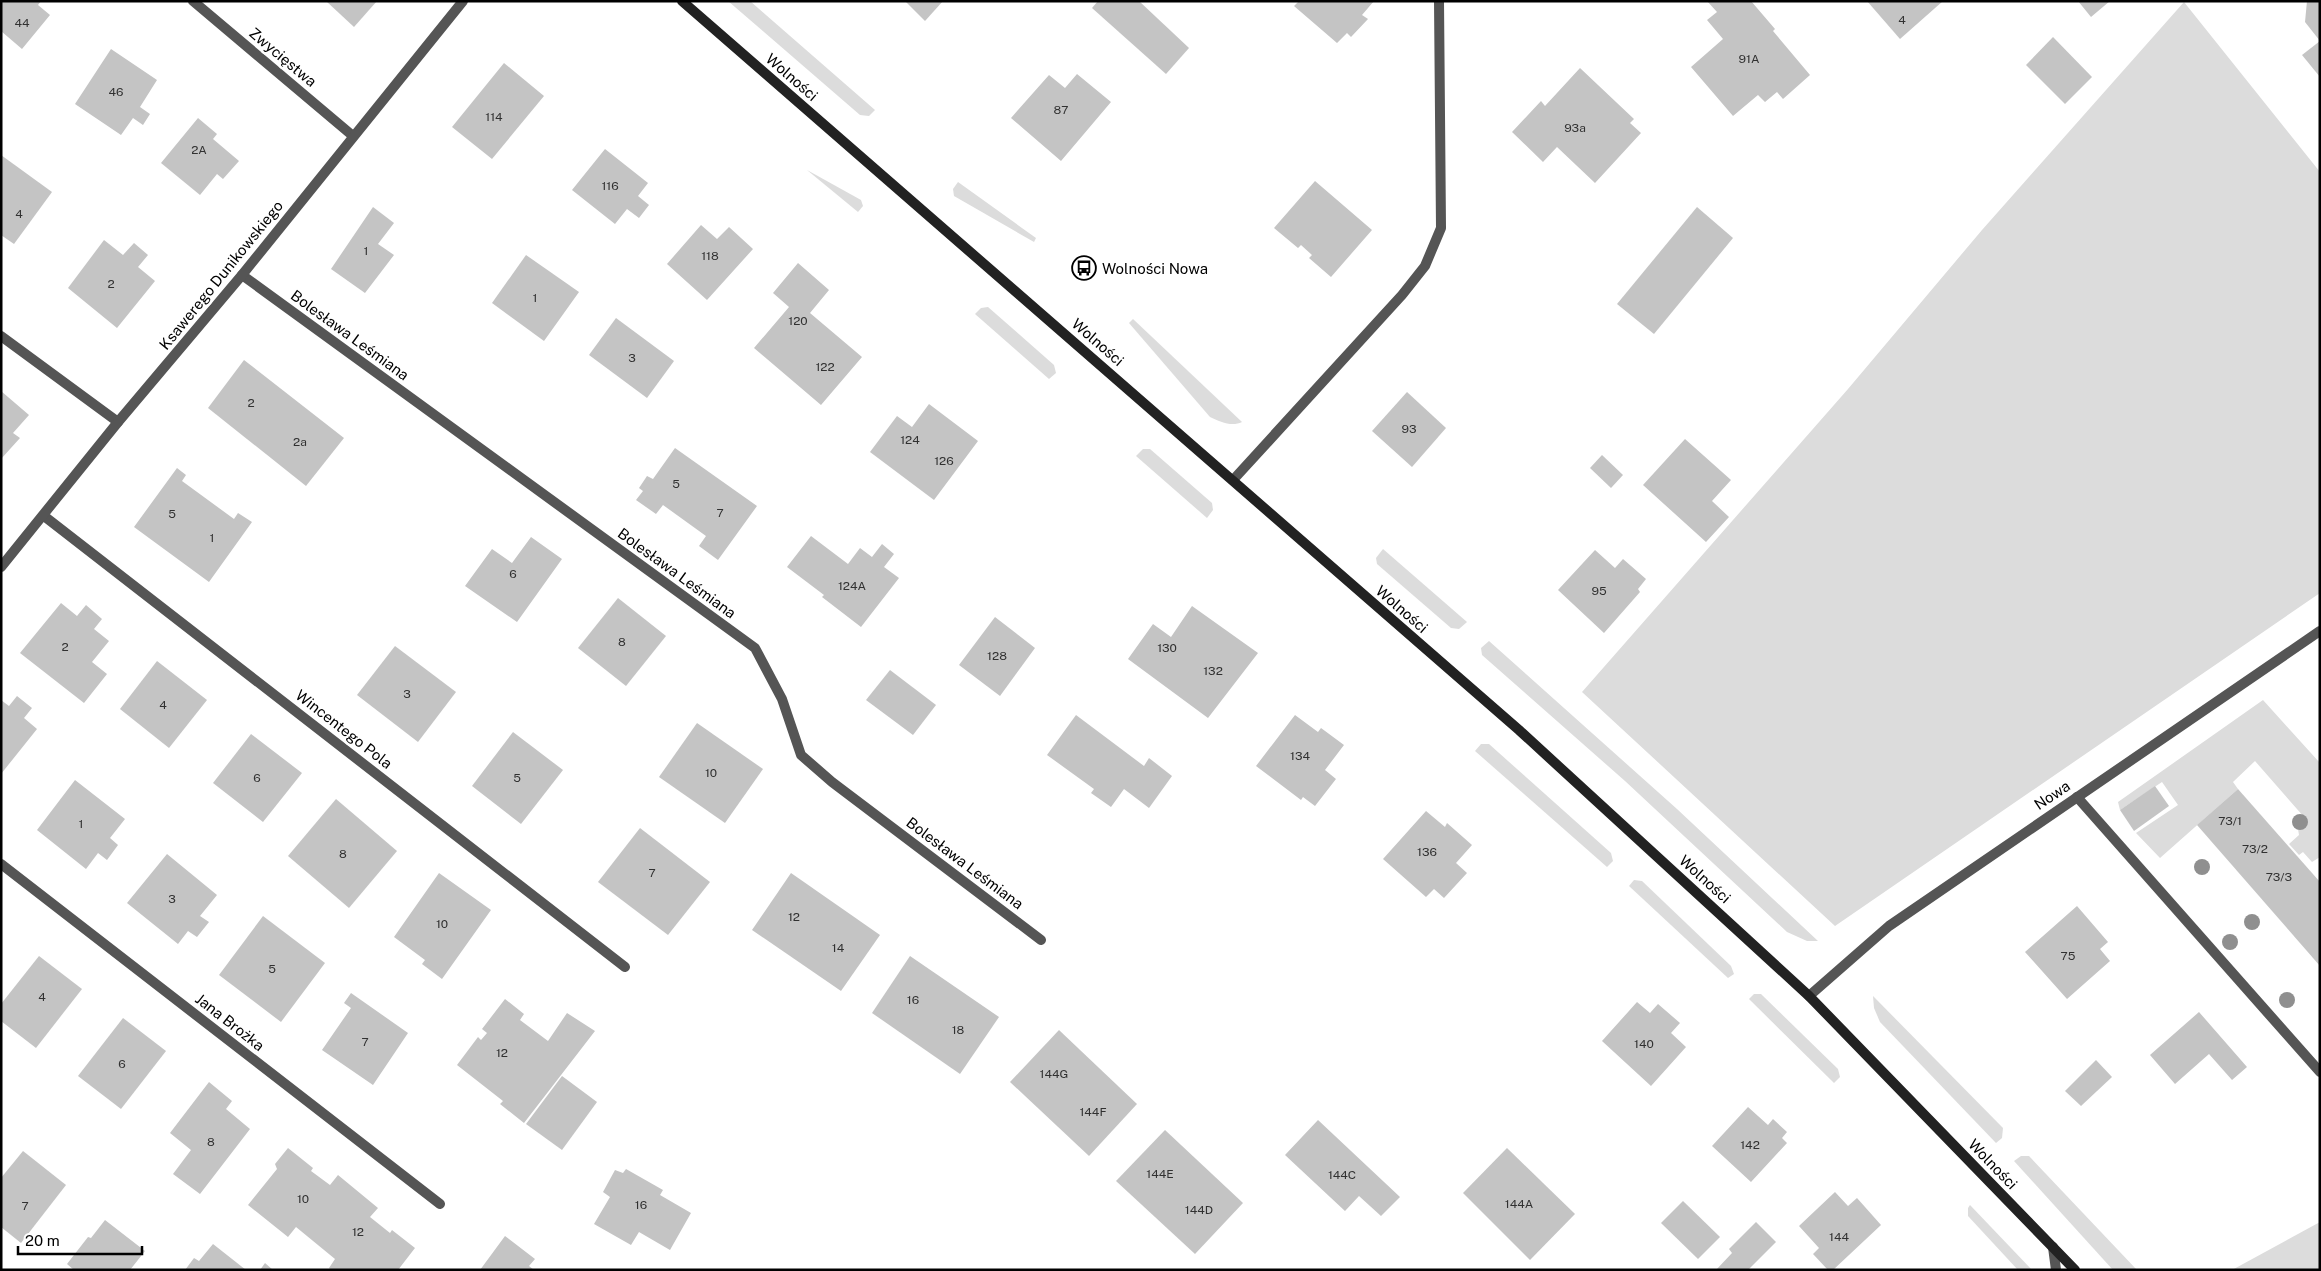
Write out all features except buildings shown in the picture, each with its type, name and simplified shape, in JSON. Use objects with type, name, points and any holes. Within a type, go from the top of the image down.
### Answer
[{"type":"main road","name":"Wolności","points":[[682,1],[1519,730],[1809,996],[2075,1270]]},
{"type":"street","name":"Zwycięstwa","points":[[193,1],[353,136]]},
{"type":"street","name":"Ksawerego Dunikowskiego","points":[[1,567],[118,422],[242,275],[463,1]]},
{"type":"street","points":[[1233,480],[1402,295],[1425,266],[1441,228],[1439,1]]},
{"type":"street","name":"Bolesława Leśmiana","points":[[242,275],[755,648],[782,699],[801,755],[832,782],[1041,940]]},
{"type":"street","points":[[1,336],[118,422]]},
{"type":"street","name":"Wincentego Pola","points":[[44,516],[626,967]]},
{"type":"street","name":"Nowa","points":[[1809,996],[1889,926],[2320,631]]},
{"type":"street","points":[[2076,797],[2320,1072]]},
{"type":"street","name":"Jana Brożka","points":[[1,864],[440,1204]]},
{"type":"street","points":[[2053,1247],[2056,1270]]},
{"type":"shaded area","points":[[728,1],[750,1],[875,110],[869,116],[860,115]]},
{"type":"shaded area","points":[[2184,2],[2320,172],[2320,593],[1835,926],[1582,692],[1848,389],[1982,230]]},
{"type":"shaded area","points":[[807,170],[861,200],[863,206],[858,212]]},
{"type":"shaded area","points":[[958,182],[1036,238],[1034,242],[954,196],[953,189]]},
{"type":"shaded area","points":[[988,307],[1054,365],[1056,373],[1049,379],[975,314],[981,308]]},
{"type":"shaded area","points":[[1133,319],[1242,422],[1230,424],[1210,417],[1129,323]]},
{"type":"shaded area","points":[[1143,449],[1150,449],[1212,503],[1213,510],[1207,518],[1136,456]]},
{"type":"shaded area","points":[[1383,549],[1467,622],[1459,629],[1451,628],[1377,564],[1376,558]]},
{"type":"shaded area","points":[[1489,641],[1677,809],[1818,941],[1807,941],[1787,932],[1625,781],[1482,655],[1481,648]]},
{"type":"shaded area","points":[[2263,700],[2320,763],[2320,857],[2312,862],[2303,852],[2299,855],[2289,844],[2299,835],[2297,823],[2304,817],[2255,761],[2233,782],[2238,789],[2160,858],[2136,833],[2178,805],[2162,782],[2120,810],[2118,802]]},
{"type":"shaded area","points":[[1481,744],[1489,744],[1611,853],[1613,861],[1607,867],[1475,751]]},
{"type":"shaded area","points":[[1634,880],[1642,881],[1731,966],[1734,974],[1728,978],[1629,886]]},
{"type":"shaded area","points":[[1754,994],[1761,994],[1838,1069],[1840,1077],[1834,1083],[1749,999]]},
{"type":"shaded area","points":[[1873,996],[2003,1128],[2002,1138],[1996,1143],[1880,1022],[1874,1008]]},
{"type":"shaded area","points":[[2021,1156],[2029,1156],[2137,1270],[2113,1270],[2014,1161]]},
{"type":"shaded area","points":[[1970,1205],[2032,1270],[2018,1270],[1968,1216]]},
{"type":"shaded area","points":[[2320,1222],[2320,1270],[2232,1270]]},
{"type":"place","name":"Wolności Nowa","points":[[1084,268]]}]
